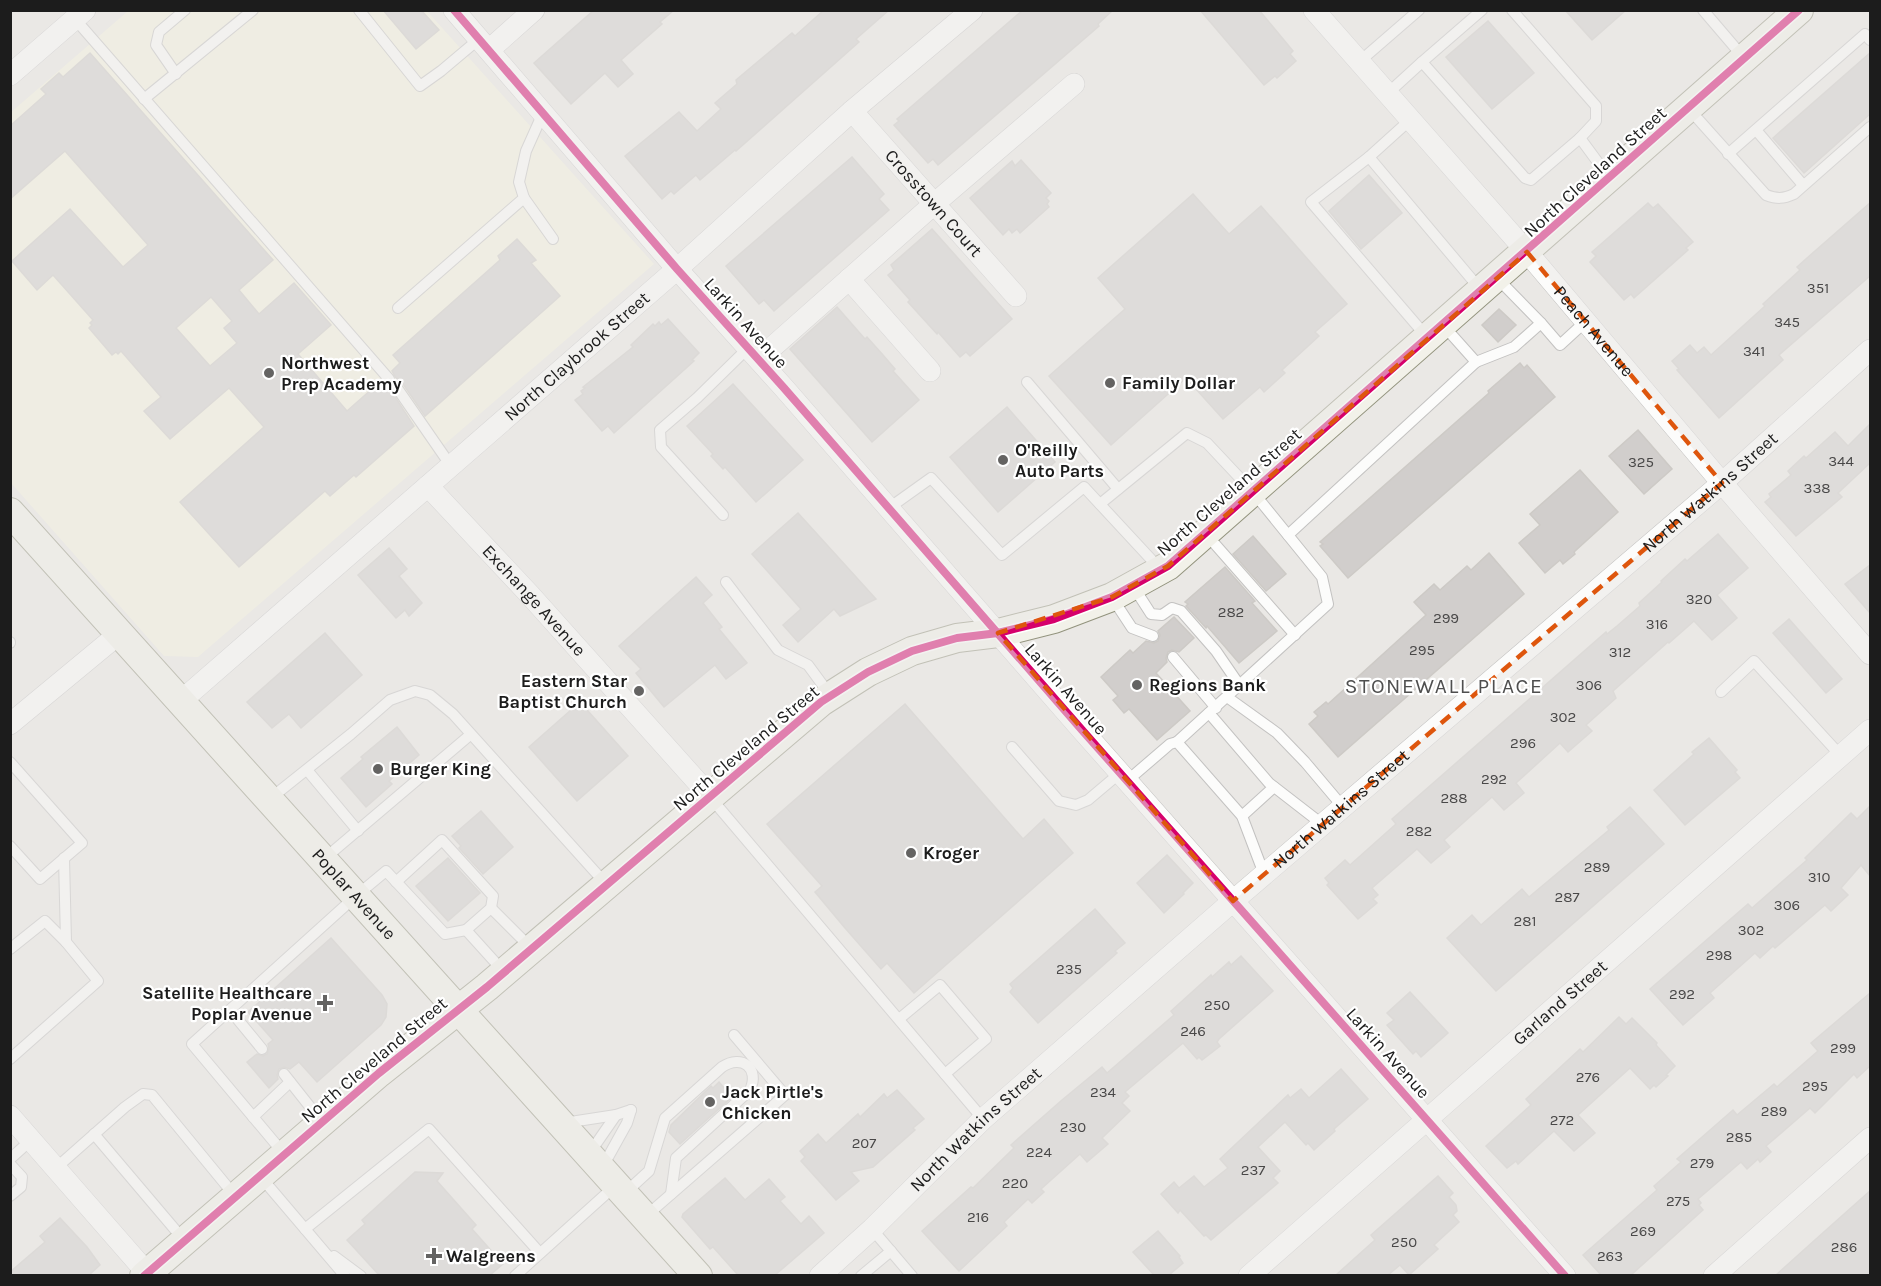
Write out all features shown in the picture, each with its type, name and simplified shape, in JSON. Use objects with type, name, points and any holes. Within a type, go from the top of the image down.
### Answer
[{"type":"main road","name":"North Cleveland Street","points":[[147,1275],[322,1122],[831,696],[868,672],[912,651],[957,638],[998,633],[1054,619],[1123,591],[1168,566],[1800,10]]},
{"type":"main road","name":"Poplar Avenue","points":[[10,512],[698,1275]]},
{"type":"street","name":"Larkin Avenue","points":[[454,10],[677,269],[1565,1275]]},
{"type":"street","points":[[484,44],[534,10]]},
{"type":"street","name":"North Claybrook Street","points":[[181,701],[677,269],[852,111],[972,10]]},
{"type":"street","name":"Peach Avenue","points":[[1314,10],[1527,252],[1870,654]]},
{"type":"street","points":[[10,75],[80,15]]},
{"type":"street","points":[[753,354],[849,279],[1074,84]]},
{"type":"street","name":"Crosstown Court","points":[[852,111],[1016,296]]},
{"type":"street","points":[[849,279],[930,371]]},
{"type":"street","name":"North Watkins Street","points":[[820,1275],[872,1229],[983,1119],[1322,824],[1722,483],[1870,350]]},
{"type":"street","name":"Exchange Avenue","points":[[428,486],[530,595],[710,796]]},
{"type":"street","points":[[10,724],[120,633]]},
{"type":"street","name":"Garland Street","points":[[1249,1275],[1870,730]]},
{"type":"street","points":[[10,1116],[147,1275]]},
{"type":"street","points":[[1714,1275],[1870,1138]]},
{"type":"lane","points":[[176,74],[156,45],[159,32],[184,10]]},
{"type":"lane","points":[[144,99],[253,10]]},
{"type":"lane","points":[[359,10],[420,86],[484,44]]},
{"type":"lane","points":[[1359,62],[1419,10]]},
{"type":"lane","points":[[1387,94],[1482,10]]},
{"type":"lane","points":[[1422,62],[1525,177],[1531,180],[1580,138],[1596,121],[1596,106],[1512,10]]},
{"type":"lane","points":[[1703,10],[1744,59]]},
{"type":"lane","points":[[80,15],[144,99],[392,382],[452,466]]},
{"type":"lane","points":[[1728,153],[1865,34],[1870,40]]},
{"type":"lane","points":[[1688,109],[1766,195],[1776,198],[1785,198],[1803,185],[1870,127]]},
{"type":"lane","points":[[543,113],[526,151],[519,182],[524,198],[553,240]]},
{"type":"lane","points":[[1410,120],[1369,157],[1311,202],[1435,332],[1476,362]]},
{"type":"lane","points":[[1756,130],[1803,185]]},
{"type":"lane","points":[[1580,138],[1610,178]]},
{"type":"lane","points":[[1369,157],[1490,285],[1541,324],[1560,345],[1585,322]]},
{"type":"lane","points":[[398,309],[524,198]]},
{"type":"lane","points":[[1288,535],[1476,362],[1514,347],[1541,324]]},
{"type":"lane","points":[[723,515],[661,447],[660,430],[753,354]]},
{"type":"lane","points":[[1027,382],[1118,489]]},
{"type":"lane","points":[[1012,747],[1059,801],[1076,805],[1088,800],[1170,744],[1177,742],[1328,604],[1322,577],[1253,492],[1208,443],[1187,433],[1100,504]]},
{"type":"lane","points":[[889,508],[931,478],[1002,555],[1084,487],[1161,570]]},
{"type":"lane","points":[[1205,533],[1295,634]]},
{"type":"lane","points":[[726,582],[778,650],[808,665],[831,696]]},
{"type":"lane","points":[[1123,591],[1151,614],[1162,615],[1172,608],[1181,611],[1216,651],[1240,686]]},
{"type":"lane","points":[[1123,591],[1132,628],[1153,636]]},
{"type":"lane","points":[[1173,657],[1274,787],[1322,824]]},
{"type":"lane","points":[[1721,692],[1754,661],[1841,756]]},
{"type":"lane","points":[[270,799],[390,700],[415,691],[430,695],[453,714],[607,885]]},
{"type":"lane","points":[[1227,697],[1277,733],[1343,807]]},
{"type":"lane","points":[[324,860],[470,735]]},
{"type":"lane","points":[[1177,742],[1242,816],[1264,874]]},
{"type":"lane","points":[[10,762],[82,843],[40,879],[10,846]]},
{"type":"lane","points":[[307,770],[358,831]]},
{"type":"lane","points":[[1242,816],[1274,787]]},
{"type":"lane","points":[[710,796],[983,1119]]},
{"type":"lane","points":[[285,1155],[192,1044],[356,896],[386,872],[445,934],[466,930],[491,908],[493,896],[442,840],[396,882]]},
{"type":"lane","points":[[64,858],[66,942]]},
{"type":"lane","points":[[491,908],[531,948]]},
{"type":"lane","points":[[10,949],[45,921],[66,942],[98,981],[12,1056]]},
{"type":"lane","points":[[466,930],[504,972]]},
{"type":"lane","points":[[899,1019],[940,985],[986,1038],[945,1074]]},
{"type":"lane","points":[[230,1010],[262,1049]]},
{"type":"lane","points":[[646,1217],[784,1095],[734,1035]]},
{"type":"lane","points":[[608,1175],[649,1171],[665,1118],[722,1067],[730,1062],[744,1063],[753,1074],[754,1082],[750,1090],[676,1158],[671,1194]]},
{"type":"lane","points":[[253,1117],[287,1078],[322,1122]]},
{"type":"lane","points":[[56,1168],[125,1107],[143,1094],[152,1095],[235,1196]]},
{"type":"lane","points":[[515,1275],[540,1253],[608,1175],[631,1110],[616,1115],[561,1123]]},
{"type":"lane","points":[[608,1175],[616,1115]]},
{"type":"lane","points":[[304,1228],[429,1130],[540,1253]]},
{"type":"lane","points":[[94,1134],[184,1241]]},
{"type":"lane","points":[[10,1159],[32,1140]]},
{"type":"lane","points":[[10,1164],[22,1177],[21,1186],[10,1196]]},
{"type":"lane","points":[[260,1176],[345,1275]]},
{"type":"lane","points":[[872,1229],[912,1275]]},
{"type":"lane","points":[[317,1244],[362,1275]]},
{"type":"lane","points":[[861,1275],[891,1251]]},
{"type":"highlighted area","points":[[1527,252],[1722,483],[1233,901],[998,633],[1112,597],[1168,566]]},
{"type":"shaded area","name":"Northwest Prep Academy","points":[[128,11],[427,11],[654,264],[198,657],[164,656],[11,483],[10,113]]},
{"type":"building","points":[[383,10],[421,10],[439,30],[416,49]]},
{"type":"building","points":[[594,10],[674,10],[660,22],[662,24],[621,60],[633,74],[618,87],[605,73],[571,104],[534,63]]},
{"type":"building","points":[[824,10],[889,10],[856,39],[859,42],[736,151],[700,180],[696,175],[674,194],[671,191],[662,199],[625,156],[679,112],[697,131],[721,109],[715,103],[737,84],[736,80],[792,33],[795,36]]},
{"type":"building","points":[[1023,10],[1113,10],[1098,24],[1099,26],[938,165],[933,159],[928,163],[894,125],[899,121],[897,119]]},
{"type":"building","points":[[1200,10],[1259,10],[1293,51],[1290,54],[1296,61],[1277,78],[1275,76],[1264,85]]},
{"type":"building","points":[[1565,10],[1626,10],[1592,40]]},
{"type":"building","points":[[1488,21],[1534,73],[1492,109],[1446,57]]},
{"type":"building","points":[[90,53],[273,260],[239,290],[259,314],[294,283],[331,325],[298,354],[347,411],[381,381],[388,386],[414,426],[356,477],[354,475],[330,496],[325,491],[239,567],[180,502],[264,427],[229,388],[170,439],[144,411],[161,397],[121,351],[112,355],[89,328],[93,320],[53,275],[37,290],[12,261],[70,209],[123,267],[148,245],[65,151],[10,199],[10,126],[46,94],[41,89],[59,73],[63,77]],"holes":[[[211,297],[232,321],[224,328],[237,343],[210,366],[176,328]]]},
{"type":"building","points":[[1870,53],[1870,114],[1804,173],[1773,138]]},
{"type":"building","points":[[852,157],[884,194],[879,199],[889,210],[774,311],[764,300],[759,304],[726,266]]},
{"type":"building","points":[[1021,160],[1051,193],[1046,198],[1049,201],[1047,204],[1049,207],[1020,233],[1017,229],[1012,233],[1009,229],[1003,235],[970,198],[1012,161],[1015,166]]},
{"type":"building","points":[[1369,175],[1402,213],[1361,249],[1329,211]]},
{"type":"building","points":[[1193,194],[1229,234],[1261,206],[1347,304],[1315,332],[1319,336],[1282,370],[1285,373],[1264,392],[1260,387],[1223,419],[1186,378],[1111,445],[1049,376],[1125,309],[1098,278]]},
{"type":"building","points":[[1648,203],[1653,208],[1658,204],[1693,242],[1686,248],[1688,250],[1634,298],[1631,294],[1624,300],[1590,262],[1596,256],[1592,252]]},
{"type":"building","points":[[1870,203],[1870,276],[1779,355],[1783,360],[1719,418],[1677,370],[1679,369],[1672,361],[1690,345],[1697,353],[1704,347],[1711,355],[1765,306],[1763,304],[1800,270],[1797,267]]},
{"type":"building","points":[[932,229],[1012,319],[970,356],[966,352],[960,357],[908,302],[910,300],[888,275],[894,270],[891,265]]},
{"type":"building","points":[[517,239],[536,260],[531,263],[560,296],[425,416],[392,371],[400,363],[393,355],[500,260],[498,256]]},
{"type":"building","points":[[837,307],[865,339],[867,337],[883,355],[895,369],[893,371],[919,400],[872,442],[790,349]]},
{"type":"building","points":[[1499,309],[1516,325],[1498,342],[1482,325]]},
{"type":"building","points":[[668,319],[699,353],[692,360],[694,361],[614,433],[608,426],[602,431],[575,400],[583,394],[581,391],[585,388],[583,387],[633,347],[631,345],[653,324],[655,326],[659,322],[661,325]]},
{"type":"building","points":[[1520,363],[1524,368],[1527,365],[1555,397],[1348,578],[1320,546],[1323,544],[1320,542]]},
{"type":"building","points":[[733,384],[803,460],[756,502],[725,467],[723,469],[711,456],[713,454],[687,426]]},
{"type":"building","name":"O'Reilly Auto Parts","points":[[1007,407],[1055,462],[998,512],[950,457]]},
{"type":"building","points":[[1870,424],[1870,463],[1838,493],[1842,497],[1796,536],[1765,502],[1771,497],[1769,494],[1791,475],[1788,471],[1835,432],[1848,446]]},
{"type":"building","points":[[1638,430],[1672,469],[1644,494],[1609,456]]},
{"type":"building","points":[[1580,470],[1618,512],[1574,552],[1575,554],[1563,564],[1560,560],[1545,573],[1519,543],[1540,525],[1530,514]]},
{"type":"building","points":[[798,513],[876,599],[840,616],[834,609],[798,642],[783,625],[801,609],[752,554]]},
{"type":"building","points":[[1718,534],[1748,568],[1717,595],[1737,618],[1712,640],[1694,621],[1613,691],[1616,698],[1586,725],[1592,731],[1568,752],[1560,743],[1516,783],[1524,793],[1504,810],[1492,797],[1444,840],[1450,847],[1431,863],[1417,849],[1372,888],[1378,895],[1373,899],[1377,903],[1358,919],[1327,885],[1329,883],[1325,878],[1345,860],[1350,865],[1396,824],[1392,819],[1606,632],[1607,634],[1640,606],[1639,603],[1685,559],[1687,561]]},
{"type":"building","points":[[1253,536],[1286,574],[1266,591],[1233,554]]},
{"type":"building","points":[[389,548],[407,569],[399,576],[422,603],[409,616],[405,610],[396,618],[358,575]]},
{"type":"building","points":[[1489,553],[1524,594],[1338,757],[1309,724],[1318,716],[1314,712],[1326,702],[1328,704],[1426,615],[1414,602],[1434,584],[1440,590],[1467,566],[1471,570]]},
{"type":"building","points":[[1870,565],[1870,613],[1845,584]]},
{"type":"building","points":[[1225,567],[1255,601],[1252,603],[1277,631],[1239,663],[1186,606],[1188,604],[1185,602]]},
{"type":"building","points":[[696,577],[712,595],[703,603],[722,627],[719,629],[747,663],[726,679],[715,665],[664,707],[636,673],[641,669],[619,646]]},
{"type":"building","name":"Regions Bank","points":[[1174,617],[1194,638],[1179,652],[1172,650],[1168,652],[1167,662],[1156,673],[1190,711],[1157,740],[1129,709],[1124,713],[1113,700],[1118,696],[1101,677],[1130,650],[1133,653],[1146,641],[1154,643],[1158,641],[1160,635],[1158,631]]},
{"type":"building","points":[[1789,619],[1842,679],[1826,693],[1773,633]]},
{"type":"building","points":[[325,633],[362,675],[301,728],[289,714],[272,728],[247,702]]},
{"type":"building","points":[[580,702],[628,756],[577,801],[529,747]]},
{"type":"building","points":[[905,704],[1023,839],[1044,819],[1073,853],[914,993],[887,963],[881,969],[845,928],[815,892],[822,886],[767,824]]},
{"type":"building","name":"Burger King","points":[[397,727],[419,755],[389,781],[392,784],[366,807],[341,778],[363,759],[361,757]]},
{"type":"building","points":[[1709,738],[1737,770],[1735,772],[1740,778],[1685,825],[1654,790]]},
{"type":"building","points":[[1870,806],[1870,876],[1861,865],[1841,888],[1848,895],[1831,911],[1825,905],[1775,948],[1773,946],[1760,958],[1755,953],[1710,993],[1714,998],[1683,1025],[1650,989],[1748,904],[1752,908],[1807,860],[1805,858],[1851,813],[1857,819]]},
{"type":"building","points":[[1630,807],[1664,844],[1496,991],[1447,938],[1472,915],[1481,925],[1522,889],[1529,897],[1609,830],[1607,827]]},
{"type":"building","points":[[481,811],[513,847],[483,874],[459,848],[461,846],[452,836]]},
{"type":"building","points":[[1167,855],[1193,883],[1164,913],[1137,883]]},
{"type":"building","points":[[448,858],[480,893],[448,921],[416,886]]},
{"type":"building","points":[[1095,909],[1125,943],[1115,951],[1117,953],[1038,1023],[1010,992],[1013,988],[1010,984]]},
{"type":"building","points":[[331,938],[382,995],[387,1004],[386,1017],[381,1025],[317,1082],[299,1062],[290,1069],[284,1067],[279,1069],[278,1079],[269,1088],[247,1062],[257,1054],[263,1056],[267,1054],[268,1044],[273,1040],[248,1012]]},
{"type":"building","points":[[1241,956],[1273,991],[1219,1039],[1217,1042],[1220,1046],[1202,1060],[1199,1057],[1197,1059],[1183,1043],[1125,1092],[1129,1096],[1122,1103],[1130,1111],[1102,1138],[1108,1144],[1087,1162],[1080,1154],[1041,1189],[1044,1192],[1032,1203],[1028,1199],[1004,1222],[1007,1226],[959,1271],[922,1231],[971,1187],[973,1188],[1014,1148],[1011,1145],[1062,1100],[1102,1067],[1107,1073],[1174,1015],[1171,1011],[1211,975],[1212,977],[1229,962],[1231,965]]},
{"type":"building","points":[[1410,992],[1448,1033],[1421,1057],[1416,1051],[1413,1054],[1387,1025],[1394,1020],[1387,1013]]},
{"type":"building","points":[[1870,993],[1870,1066],[1857,1078],[1854,1074],[1815,1113],[1810,1108],[1766,1146],[1771,1152],[1760,1162],[1758,1159],[1747,1169],[1741,1162],[1698,1199],[1703,1210],[1631,1275],[1601,1275],[1583,1255],[1657,1190],[1654,1186],[1681,1162],[1677,1159],[1733,1110],[1737,1115],[1774,1084],[1777,1087],[1818,1051],[1811,1043]]},
{"type":"building","points":[[1619,1017],[1626,1024],[1632,1018],[1657,1043],[1656,1045],[1675,1066],[1666,1075],[1668,1076],[1656,1087],[1654,1085],[1650,1089],[1630,1068],[1578,1115],[1595,1133],[1574,1151],[1554,1131],[1518,1164],[1516,1161],[1507,1168],[1486,1146],[1531,1105],[1526,1099],[1580,1049],[1583,1052]]},
{"type":"building","points":[[1341,1069],[1368,1099],[1314,1150],[1308,1143],[1306,1145],[1285,1122],[1258,1147],[1280,1171],[1273,1178],[1278,1183],[1211,1240],[1206,1235],[1204,1236],[1180,1210],[1178,1213],[1161,1194],[1174,1182],[1179,1188],[1194,1176],[1204,1187],[1228,1168],[1220,1159],[1288,1095],[1290,1098],[1301,1089],[1309,1098]]},
{"type":"building","points":[[719,1082],[732,1097],[680,1144],[669,1132],[671,1125],[711,1086],[713,1088]]},
{"type":"building","points":[[897,1090],[924,1119],[913,1128],[915,1130],[873,1167],[851,1172],[859,1181],[836,1200],[801,1161],[805,1157],[800,1151],[818,1134],[826,1143],[858,1114],[860,1117],[884,1094],[887,1098]]},
{"type":"building","points":[[415,1172],[443,1173],[437,1181],[476,1225],[472,1229],[503,1264],[490,1275],[379,1275],[347,1240],[365,1224],[362,1220]]},
{"type":"building","points":[[1438,1176],[1453,1193],[1449,1197],[1456,1205],[1457,1211],[1453,1215],[1459,1222],[1434,1245],[1438,1249],[1409,1275],[1400,1265],[1388,1275],[1336,1275],[1375,1240],[1371,1235]]},
{"type":"building","points":[[725,1178],[745,1200],[769,1179],[785,1197],[780,1201],[801,1224],[809,1216],[824,1233],[775,1275],[738,1275],[713,1247],[710,1249],[682,1217]]},
{"type":"building","points":[[1870,1191],[1870,1275],[1776,1275],[1816,1239]]},
{"type":"building","points":[[60,1218],[100,1265],[89,1275],[10,1275],[10,1272],[45,1242],[40,1236]]},
{"type":"building","points":[[1158,1231],[1180,1256],[1183,1263],[1169,1275],[1154,1275],[1133,1252]]},
{"type":"cycle path","points":[[454,10],[677,269],[1565,1276]]},
{"type":"cycle path","points":[[144,1276],[379,1073],[487,987],[821,702],[868,672],[912,651],[957,638],[998,633],[1054,619],[1112,597],[1168,566],[1799,10]]},
{"type":"place","name":"Northwest Prep Academy","points":[[269,373]]},
{"type":"place","name":"Family Dollar","points":[[1110,383]]},
{"type":"place","name":"O'Reilly Auto Parts","points":[[1003,460]]},
{"type":"place","name":"Regions Bank","points":[[1137,685]]},
{"type":"place","name":"Eastern Star Baptist Church","points":[[639,691]]},
{"type":"place","name":"Burger King","points":[[378,769]]},
{"type":"place","name":"Kroger","points":[[911,853]]},
{"type":"place","name":"Satellite Healthcare Poplar Avenue","points":[[325,1003]]},
{"type":"place","name":"Jack Pirtle's Chicken","points":[[710,1102]]},
{"type":"place","name":"Walgreens","points":[[434,1256]]},
{"type":"district","name":"STONEWALL PLACE","points":[[1444,686]]}]
